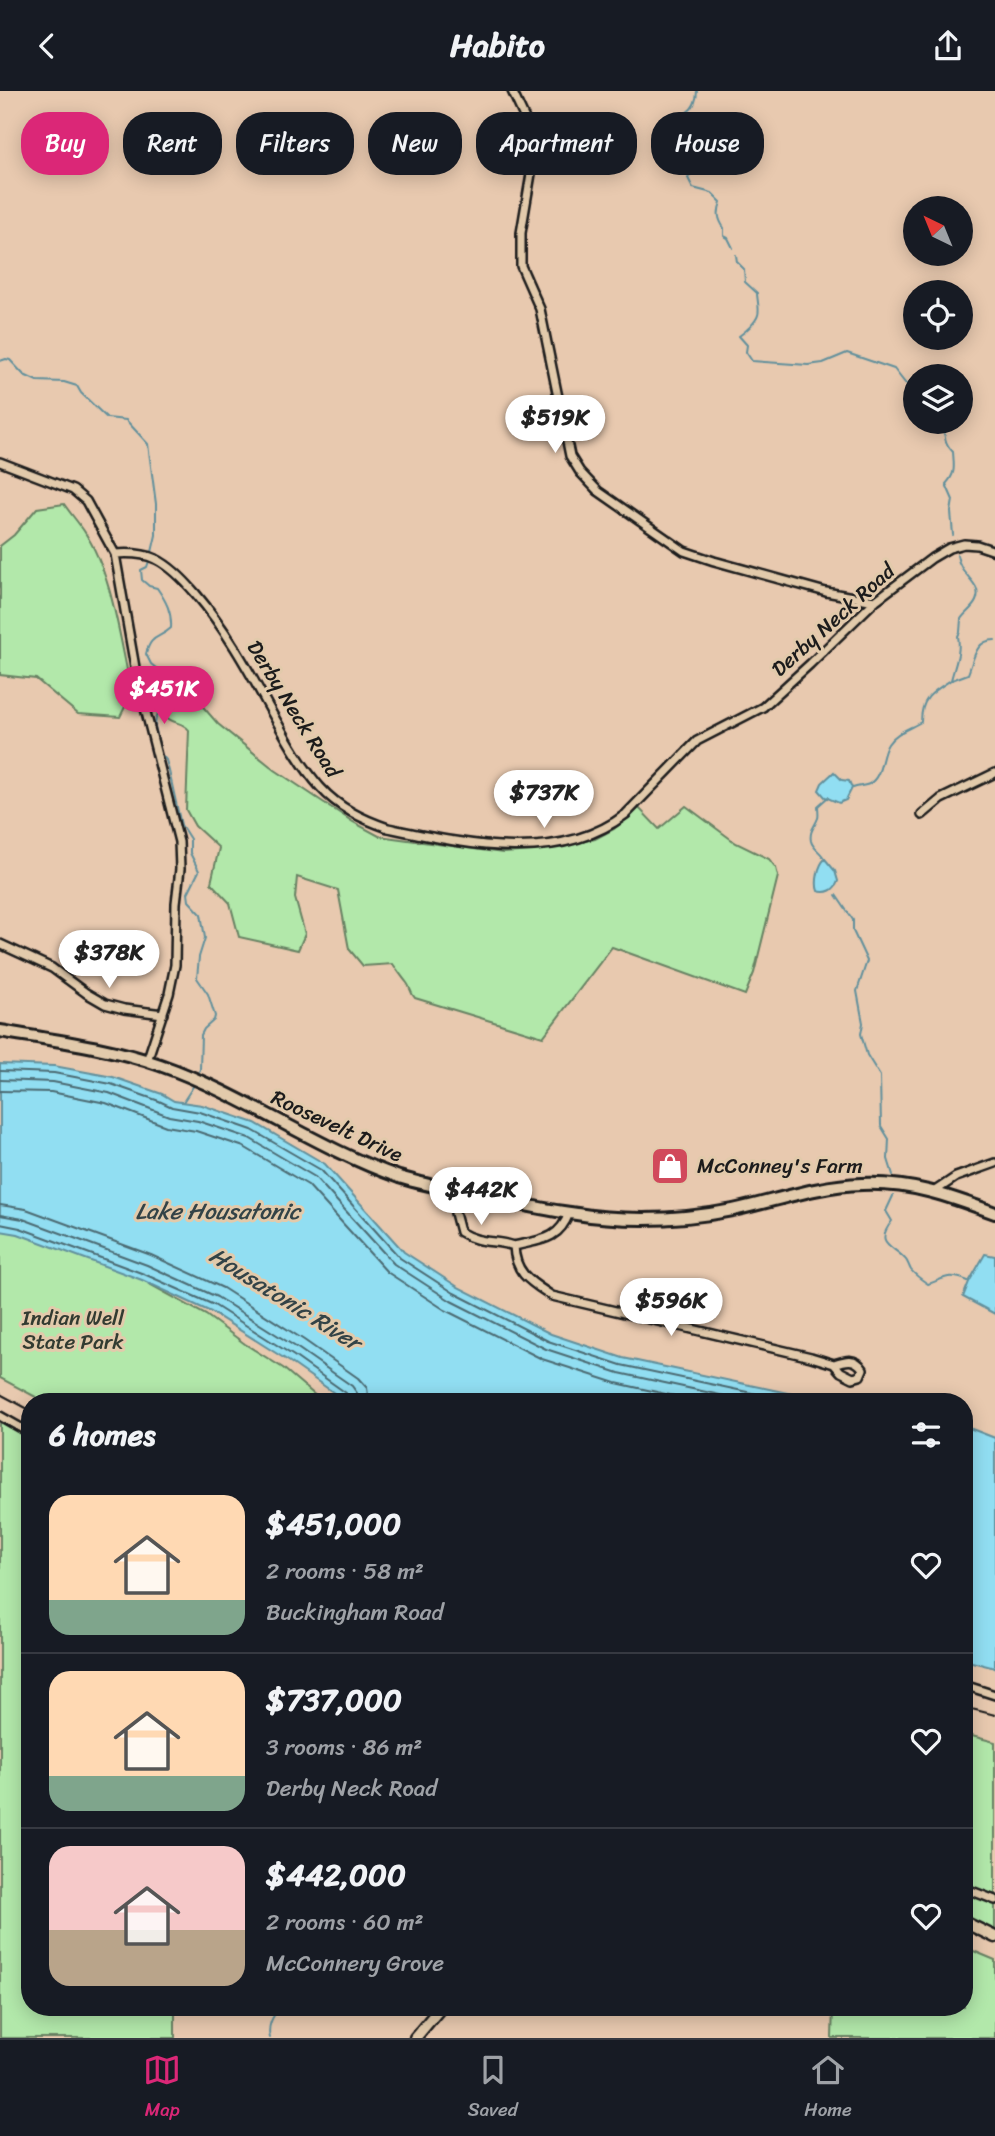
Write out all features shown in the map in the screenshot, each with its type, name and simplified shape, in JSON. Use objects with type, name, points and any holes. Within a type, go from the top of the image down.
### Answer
[{"type":"main road","name":"Roosevelt Drive","points":[[0,1031],[147,1061],[205,1084],[361,1161],[400,1177],[460,1192],[569,1213],[619,1219],[689,1217],[859,1184],[903,1185],[935,1191],[995,1213]]},
{"type":"main road","points":[[973,1926],[995,1937]]},
{"type":"main road","points":[[415,2038],[433,2016]]},
{"type":"street","points":[[512,91],[532,139],[533,162],[520,242],[521,266],[540,309],[565,437],[570,456],[580,472],[598,491],[684,551],[825,592],[875,601]]},
{"type":"street","points":[[0,462],[80,494],[92,510],[115,554],[136,673],[181,855],[176,903],[175,965],[169,994],[147,1061]]},
{"type":"street","name":"Derby Neck Road","points":[[115,554],[132,552],[154,558],[171,569],[192,589],[235,648],[302,761],[320,786],[345,808],[388,828],[507,848],[576,839],[615,823],[697,741],[747,717],[771,701],[875,601],[925,563],[949,548],[970,544],[995,551]]},
{"type":"street","points":[[922,815],[941,799],[995,773]]},
{"type":"street","points":[[0,944],[52,968],[105,1004],[163,1014]]},
{"type":"street","points":[[935,1191],[956,1177],[995,1163]]},
{"type":"street","points":[[460,1192],[455,1213],[460,1232],[471,1239],[484,1242],[514,1246],[544,1240],[558,1233],[569,1213]]},
{"type":"street","points":[[514,1246],[514,1262],[528,1280],[552,1296],[834,1364]]},
{"type":"street","points":[[0,1416],[21,1428]]},
{"type":"street","points":[[973,1688],[995,1695]]},
{"type":"street","points":[[973,1892],[995,1901]]},
{"type":"green space","points":[[64,504],[94,549],[109,588],[132,693],[120,717],[78,714],[36,679],[0,675],[0,546],[14,535],[37,508]]},
{"type":"green space","points":[[175,694],[192,694],[218,724],[275,770],[353,822],[379,836],[503,853],[535,851],[595,839],[614,829],[639,808],[659,829],[686,806],[736,843],[769,859],[776,868],[778,876],[754,973],[745,995],[612,947],[543,1037],[415,998],[393,964],[363,966],[349,949],[338,890],[297,877],[295,898],[305,934],[298,950],[239,937],[230,903],[211,883],[219,848],[195,826],[186,810],[189,730],[165,716]]},
{"type":"green space","name":"Indian Well State Park","points":[[0,1223],[139,1274],[151,1285],[206,1315],[283,1368],[312,1393],[28,1393],[0,1378]]},
{"type":"green space","points":[[0,1415],[21,1426],[21,2016],[175,2016],[175,2038],[0,2038]]},
{"type":"green space","points":[[973,1736],[995,1742],[995,1939],[973,1929]]},
{"type":"green space","points":[[973,1951],[995,1960],[995,2038],[832,2038],[833,2016],[973,2016]]},
{"type":"water","points":[[834,772],[842,780],[849,781],[852,788],[846,800],[839,803],[825,797],[819,790],[822,783]]},
{"type":"water","points":[[825,859],[835,871],[838,881],[833,889],[821,892],[817,888],[817,879]]},
{"type":"water","name":"Lake Housatonic","points":[[0,1064],[54,1066],[113,1077],[162,1094],[174,1101],[202,1105],[255,1123],[325,1164],[404,1252],[458,1287],[551,1334],[623,1358],[788,1393],[334,1393],[211,1312],[142,1280],[18,1234],[0,1231]]},
{"type":"water","points":[[985,1254],[995,1256],[995,1314],[963,1297]]},
{"type":"water","points":[[973,1429],[995,1438],[995,1668],[973,1662]]},
{"type":"waterway","points":[[697,91],[695,103],[687,112],[691,140],[696,150],[695,169],[688,178],[693,188],[712,193],[721,202],[719,219],[724,228],[724,236],[733,248]]},
{"type":"waterway","points":[[736,255],[737,262],[744,269],[745,282],[757,293],[757,318],[739,336],[747,345],[746,352],[752,361],[808,365],[823,363],[847,353],[894,369],[903,380]]},
{"type":"waterway","points":[[0,361],[10,360],[24,375],[37,381],[64,382],[77,386],[107,418],[126,420],[148,444],[156,504],[156,535],[152,552]]},
{"type":"waterway","points":[[945,434],[953,452],[953,473],[946,484],[953,500],[953,535]]},
{"type":"waterway","points":[[853,788],[867,785],[874,780],[891,740],[921,722],[925,701],[951,680],[958,653],[961,619],[975,604],[978,595],[957,555]]},
{"type":"waterway","points":[[149,561],[147,567],[141,570],[142,580],[157,588],[166,602],[170,617],[171,628],[153,640],[146,654],[151,664],[161,672]]},
{"type":"waterway","points":[[952,680],[968,674],[979,647],[995,640]]},
{"type":"waterway","points":[[164,677],[167,695],[155,726],[161,754],[169,771],[181,825],[190,839],[190,853],[199,871],[188,893],[189,901],[201,914],[205,938],[199,957],[197,978],[208,994],[215,1016],[201,1035],[198,1074]]},
{"type":"waterway","points":[[825,860],[812,844],[811,837],[818,817],[818,806],[828,797]]},
{"type":"waterway","points":[[836,895],[853,920],[853,931],[867,961],[857,991],[863,1023],[861,1034],[867,1055],[880,1076],[881,1126],[889,1139],[888,1159],[893,1175]]},
{"type":"waterway","points":[[183,1102],[194,1085]]},
{"type":"waterway","points":[[893,1196],[886,1211],[892,1221],[884,1235],[887,1244],[906,1260],[914,1274],[928,1284],[952,1277],[968,1281]]},
{"type":"waterway","points":[[270,2038],[269,2029],[274,2016]]},
{"type":"railway","points":[[0,1394],[21,1405]]},
{"type":"railway","points":[[973,1709],[995,1715]]},
{"type":"place","name":"McConney's Farm","points":[[670,1166]]},
{"type":"water label","name":"Housatonic River","points":[[285,1299]]}]
